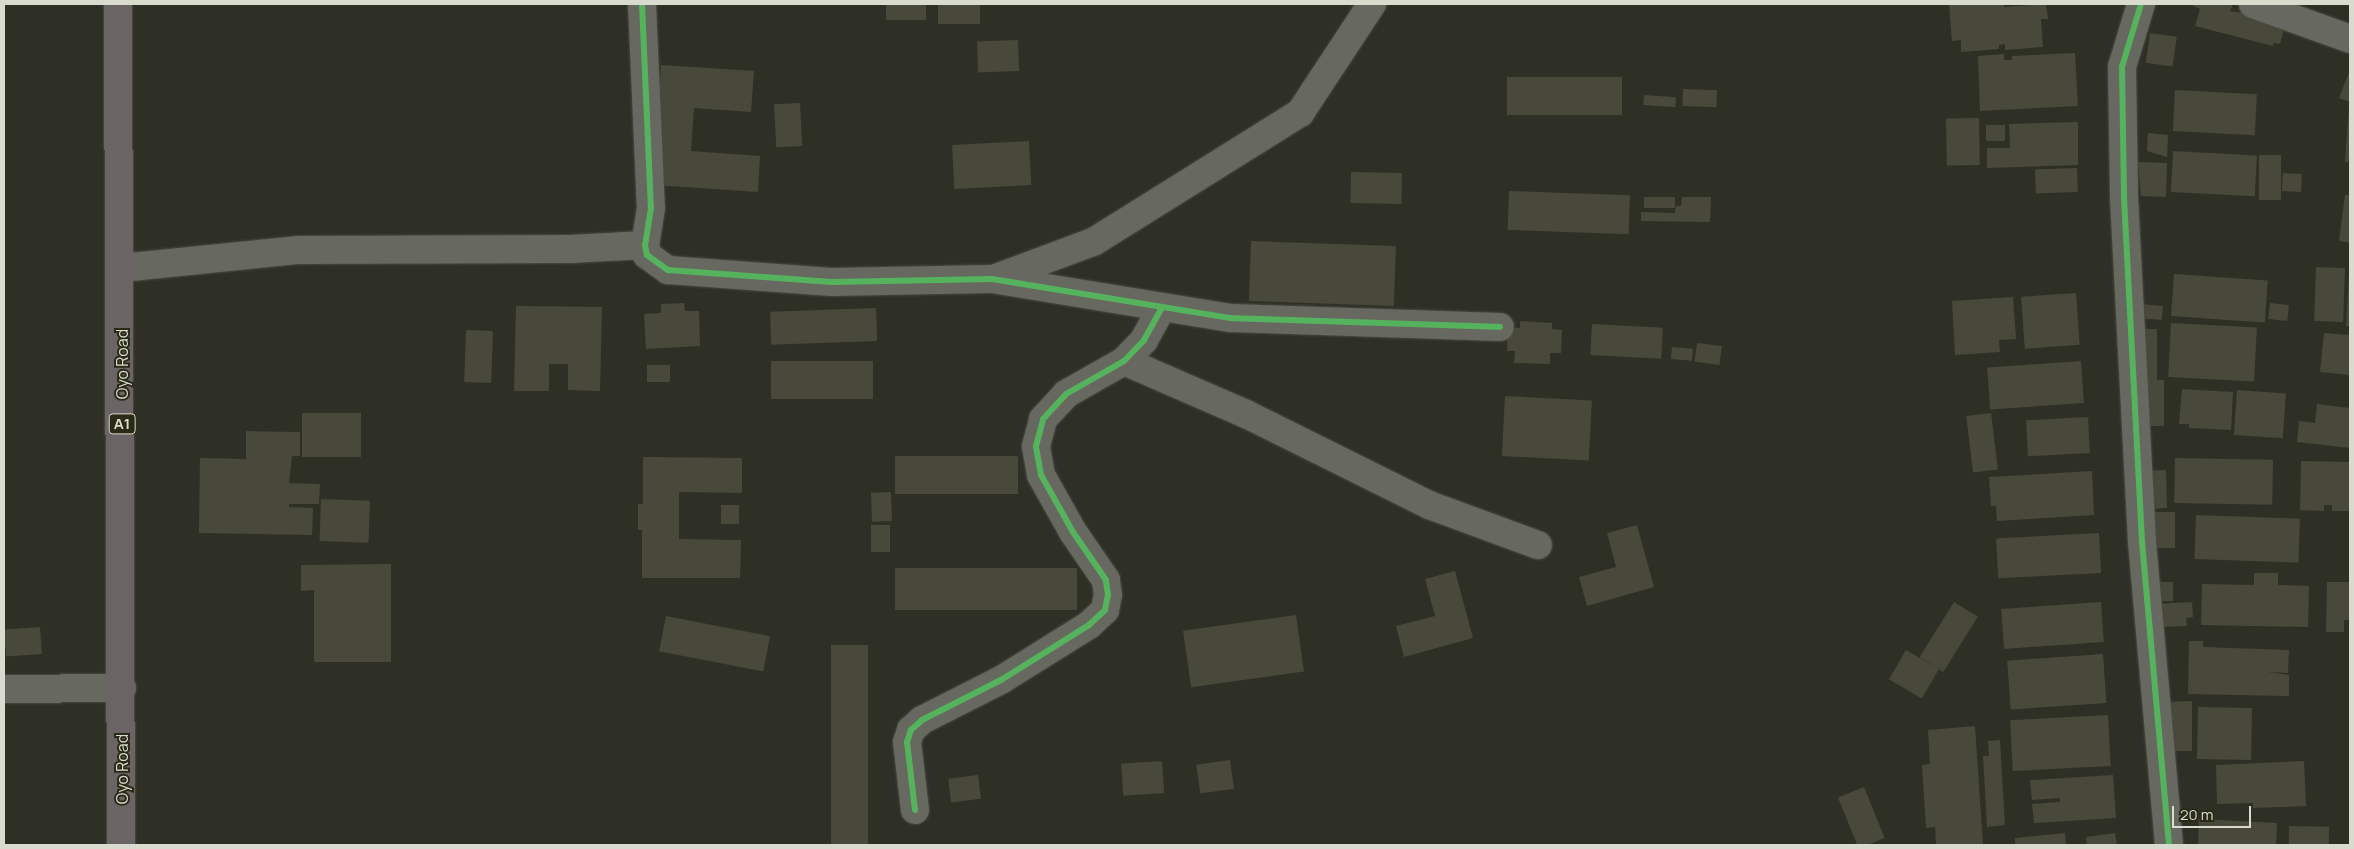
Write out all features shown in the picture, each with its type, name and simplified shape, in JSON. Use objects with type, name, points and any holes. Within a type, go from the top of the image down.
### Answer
[{"type":"highway","name":"Oyo Road","points":[[118,4],[121,268],[121,845]]},
{"type":"street","points":[[642,4],[651,208],[645,245],[647,255],[668,270],[832,282],[992,279],[1231,318],[1500,327]]},
{"type":"street","points":[[992,279],[1095,241],[1300,113],[1372,4]]},
{"type":"street","points":[[2141,4],[2122,67],[2124,198],[2142,542],[2169,845]]},
{"type":"street","points":[[2252,4],[2350,40]]},
{"type":"street","points":[[121,268],[299,250],[571,250],[645,245]]},
{"type":"street","points":[[915,810],[907,742],[911,730],[922,720],[1001,680],[1089,625],[1105,610],[1108,595],[1106,580],[1073,532],[1041,475],[1036,446],[1043,419],[1066,394],[1124,361],[1144,340],[1162,308]]},
{"type":"street","points":[[1124,361],[1246,414],[1429,506],[1538,545]]},
{"type":"street","points":[[4,689],[122,688]]},
{"type":"building","points":[[886,4],[926,4],[926,20],[886,20]]},
{"type":"building","points":[[938,4],[980,4],[980,24],[938,24]]},
{"type":"building","points":[[1949,4],[2004,4],[2004,7],[2046,4],[2048,19],[2041,19],[2043,47],[2005,50],[2005,44],[1999,45],[1999,49],[1961,52],[1961,40],[1952,41]]},
{"type":"building","points":[[2190,4],[2233,4],[2230,11],[2286,20],[2280,44],[2274,43],[2273,46],[2195,26],[2200,9]]},
{"type":"building","points":[[2150,33],[2177,37],[2173,66],[2146,63]]},
{"type":"building","points":[[1018,40],[1019,71],[978,72],[977,41]]},
{"type":"building","points":[[2075,53],[2078,106],[1980,111],[1978,56],[2004,54],[2004,60],[2012,60],[2012,56]]},
{"type":"building","points":[[661,65],[754,71],[751,112],[694,108],[691,151],[760,156],[758,192],[654,185]]},
{"type":"building","points":[[2350,70],[2350,102],[2339,98]]},
{"type":"building","points":[[1507,77],[1622,77],[1622,115],[1507,115]]},
{"type":"building","points":[[1683,89],[1717,90],[1716,107],[1682,106]]},
{"type":"building","points":[[2175,90],[2257,94],[2255,135],[2173,131]]},
{"type":"building","points":[[1644,95],[1676,97],[1675,107],[1643,105]]},
{"type":"building","points":[[800,103],[802,146],[776,147],[774,104]]},
{"type":"building","points":[[2349,107],[2350,162],[2345,162]]},
{"type":"building","points":[[1979,118],[1980,165],[1947,166],[1946,119]]},
{"type":"building","points":[[2078,122],[2078,165],[1987,168],[1987,148],[2010,148],[2009,124]]},
{"type":"building","points":[[1986,125],[2005,125],[2005,141],[1986,141]]},
{"type":"building","points":[[2148,133],[2168,135],[2167,157],[2147,151]]},
{"type":"building","points":[[1029,141],[1031,185],[954,189],[952,145]]},
{"type":"building","points":[[2173,151],[2257,155],[2255,196],[2171,192]]},
{"type":"building","points":[[2259,155],[2281,155],[2281,200],[2259,200]]},
{"type":"building","points":[[2138,162],[2167,163],[2166,197],[2141,196]]},
{"type":"building","points":[[2077,168],[2078,192],[2036,193],[2035,169]]},
{"type":"building","points":[[1351,172],[1402,173],[1401,204],[1350,203]]},
{"type":"building","points":[[2283,173],[2302,174],[2301,192],[2282,191]]},
{"type":"building","points":[[1509,191],[1630,195],[1629,234],[1508,230]]},
{"type":"building","points":[[2345,195],[2350,195],[2350,243],[2339,241]]},
{"type":"building","points":[[1644,197],[1675,197],[1675,208],[1644,208]]},
{"type":"building","points":[[1682,197],[1711,197],[1710,222],[1641,221],[1641,212],[1675,213],[1676,206],[1681,206]]},
{"type":"building","points":[[1251,241],[1396,246],[1394,306],[1249,301]]},
{"type":"building","points":[[2316,267],[2345,268],[2343,322],[2314,321]]},
{"type":"building","points":[[2174,274],[2268,281],[2265,322],[2171,316]]},
{"type":"building","points":[[2349,275],[2350,326],[2346,326]]},
{"type":"building","points":[[2076,293],[2080,345],[2025,349],[2021,297]]},
{"type":"building","points":[[2013,297],[2016,339],[1999,340],[2000,352],[1955,355],[1952,301]]},
{"type":"building","points":[[684,303],[685,311],[699,311],[700,346],[646,349],[644,314],[661,313],[661,304]]},
{"type":"building","points":[[2270,303],[2289,305],[2287,321],[2268,319]]},
{"type":"building","points":[[2139,304],[2163,306],[2162,320],[2138,318]]},
{"type":"building","points":[[516,306],[602,307],[600,391],[568,390],[568,364],[549,364],[549,391],[514,391]]},
{"type":"building","points":[[876,308],[877,341],[771,345],[770,312]]},
{"type":"building","points":[[1520,321],[1552,323],[1552,329],[1562,330],[1561,353],[1550,353],[1550,364],[1514,363],[1515,351],[1507,351],[1508,327],[1520,328]]},
{"type":"building","points":[[2171,323],[2257,328],[2254,381],[2168,377]]},
{"type":"building","points":[[1592,324],[1663,328],[1661,359],[1590,355]]},
{"type":"building","points":[[2138,329],[2157,329],[2157,380],[2138,380]]},
{"type":"building","points":[[466,330],[493,331],[491,383],[464,382]]},
{"type":"building","points":[[2324,333],[2350,335],[2350,375],[2320,372]]},
{"type":"building","points":[[1697,343],[1722,346],[1719,365],[1695,362]]},
{"type":"building","points":[[1672,347],[1693,349],[1692,361],[1671,359]]},
{"type":"building","points":[[771,361],[873,361],[873,399],[771,399]]},
{"type":"building","points":[[2081,361],[2084,403],[1990,409],[1987,368]]},
{"type":"building","points":[[647,365],[670,365],[670,382],[647,382]]},
{"type":"building","points":[[2139,380],[2164,380],[2164,426],[2139,426]]},
{"type":"building","points":[[2182,389],[2233,392],[2231,430],[2189,428],[2189,424],[2179,424]]},
{"type":"building","points":[[2237,390],[2286,393],[2283,438],[2234,435]]},
{"type":"building","points":[[1505,396],[1592,401],[1589,460],[1502,456]]},
{"type":"building","points":[[2317,404],[2350,408],[2350,448],[2297,442],[2299,421],[2315,423]]},
{"type":"building","points":[[302,413],[361,413],[361,457],[302,457]]},
{"type":"building","points":[[1991,413],[1998,470],[1973,473],[1966,416]]},
{"type":"building","points":[[2088,417],[2090,453],[2028,456],[2026,420]]},
{"type":"building","points":[[246,431],[300,432],[300,456],[292,456],[289,483],[320,484],[319,504],[289,504],[289,507],[313,508],[312,535],[199,533],[200,458],[246,459]]},
{"type":"building","points":[[895,456],[1018,456],[1018,494],[895,494]]},
{"type":"building","points":[[643,457],[742,458],[742,493],[679,492],[679,539],[741,540],[740,578],[642,578],[642,530],[638,530],[638,504],[643,504]]},
{"type":"building","points":[[2175,458],[2273,460],[2272,505],[2174,503]]},
{"type":"building","points":[[2301,461],[2350,462],[2350,511],[2332,511],[2332,505],[2324,505],[2324,511],[2300,510]]},
{"type":"building","points":[[2166,470],[2167,508],[2147,509],[2142,471]]},
{"type":"building","points":[[2092,471],[2094,515],[1997,521],[1996,506],[1991,506],[1989,477]]},
{"type":"building","points":[[891,492],[892,521],[872,522],[871,493]]},
{"type":"building","points":[[321,499],[370,501],[369,543],[320,541]]},
{"type":"building","points":[[721,505],[739,505],[739,524],[721,524]]},
{"type":"building","points":[[2149,512],[2175,512],[2175,548],[2149,548]]},
{"type":"building","points":[[2196,515],[2300,519],[2298,563],[2194,559]]},
{"type":"building","points":[[871,525],[890,525],[890,552],[871,552]]},
{"type":"building","points":[[1637,525],[1654,587],[1587,606],[1579,577],[1616,567],[1607,533]]},
{"type":"building","points":[[2099,533],[2101,573],[1998,578],[1996,538]]},
{"type":"building","points":[[391,564],[391,662],[314,662],[314,590],[301,591],[301,565]]},
{"type":"building","points":[[895,568],[1077,568],[1077,610],[895,610]]},
{"type":"building","points":[[1455,571],[1473,638],[1404,657],[1396,626],[1435,616],[1425,579]]},
{"type":"building","points":[[2254,573],[2278,573],[2278,585],[2309,586],[2308,627],[2201,625],[2202,584],[2254,585]]},
{"type":"building","points":[[2150,582],[2173,582],[2173,601],[2150,601]]},
{"type":"building","points":[[2327,582],[2350,582],[2350,620],[2344,620],[2344,632],[2326,632]]},
{"type":"building","points":[[1954,602],[1978,617],[1943,672],[1920,657]]},
{"type":"building","points":[[2101,602],[2104,642],[2004,649],[2001,609]]},
{"type":"building","points":[[2192,602],[2193,617],[2186,618],[2187,626],[2159,627],[2158,604]]},
{"type":"building","points":[[1296,615],[1304,671],[1191,687],[1183,631]]},
{"type":"building","points":[[666,616],[770,636],[763,672],[659,651]]},
{"type":"building","points":[[40,627],[42,654],[6,656],[4,630]]},
{"type":"building","points":[[2189,641],[2203,641],[2203,647],[2289,650],[2288,673],[2267,672],[2289,675],[2289,696],[2188,694]]},
{"type":"building","points":[[831,645],[868,645],[868,845],[831,845]]},
{"type":"building","points":[[1906,650],[1939,669],[1922,698],[1889,679]]},
{"type":"building","points":[[2103,654],[2106,703],[2011,710],[2007,661]]},
{"type":"building","points":[[2192,701],[2192,751],[2171,751],[2164,702]]},
{"type":"building","points":[[2198,707],[2252,708],[2251,760],[2197,759]]},
{"type":"building","points":[[2108,715],[2111,766],[2013,771],[2010,720]]},
{"type":"building","points":[[1975,726],[1983,845],[1936,845],[1935,827],[1926,828],[1922,765],[1930,764],[1928,730]]},
{"type":"building","points":[[2000,740],[2005,825],[1987,827],[1983,756],[1989,756],[1988,741]]},
{"type":"building","points":[[1230,760],[1234,789],[1200,793],[1196,765]]},
{"type":"building","points":[[1162,761],[1164,793],[1123,796],[1121,764]]},
{"type":"building","points":[[2304,761],[2306,806],[2253,808],[2253,803],[2217,804],[2216,765]]},
{"type":"building","points":[[978,775],[981,799],[951,802],[948,779]]},
{"type":"building","points":[[2113,775],[2116,818],[2034,823],[2032,804],[2060,802],[2060,798],[2032,800],[2030,780]]},
{"type":"building","points":[[1864,787],[1885,838],[1867,845],[1857,845],[1838,797]]},
{"type":"building","points":[[2199,819],[2277,823],[2276,845],[2198,845]]},
{"type":"building","points":[[2289,826],[2329,827],[2329,845],[2289,845]]},
{"type":"building","points":[[2065,833],[2066,845],[2015,845],[2015,838]]},
{"type":"building","points":[[2115,833],[2117,845],[2087,845],[2086,837]]},
{"type":"cycle path","points":[[642,4],[651,208],[645,245],[647,255],[668,270],[832,282],[992,279],[1231,318],[1500,327]]},
{"type":"cycle path","points":[[2141,4],[2122,67],[2124,198],[2142,542],[2169,845]]},
{"type":"cycle path","points":[[915,810],[907,742],[911,730],[922,720],[1001,680],[1089,625],[1105,610],[1108,595],[1106,580],[1073,532],[1041,475],[1036,446],[1043,419],[1066,394],[1124,361],[1144,340],[1162,308]]}]
